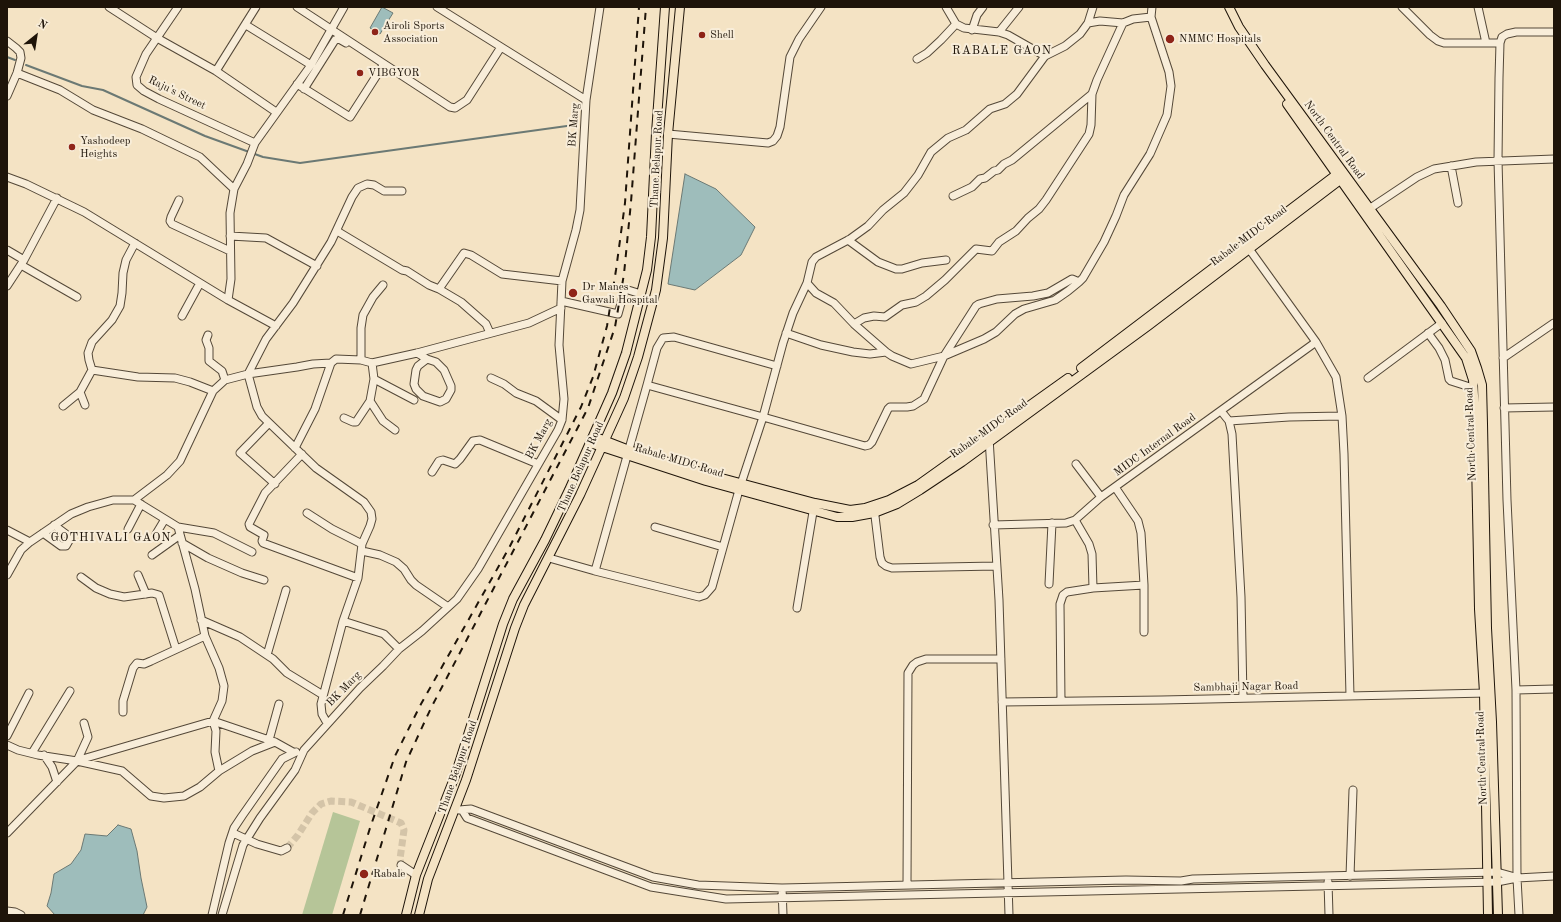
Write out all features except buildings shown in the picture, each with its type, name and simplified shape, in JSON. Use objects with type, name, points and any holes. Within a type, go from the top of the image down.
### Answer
[{"type":"main road","name":"Thane Belapur Road","points":[[406,915],[416,875],[455,776],[513,599],[556,516],[592,440],[617,381],[626,353],[641,294],[651,237],[656,133],[665,7]]},
{"type":"main road","name":"Thane Belapur Road","points":[[419,915],[428,879],[459,810],[515,628],[524,605],[571,516],[629,385],[638,357],[656,290],[663,238],[668,134],[680,7]]},
{"type":"main road","name":"North Central Road","points":[[1224,7],[1236,31],[1251,54],[1441,306],[1471,352],[1482,385],[1487,628],[1488,915]]},
{"type":"main road","name":"North Central Road","points":[[1229,7],[1249,43],[1341,175]]},
{"type":"main road","name":"Rabale MIDC Road","points":[[592,440],[628,453],[714,476],[740,486],[814,507],[850,510],[865,508],[874,509],[889,500],[919,488],[1109,351],[1341,175]]},
{"type":"main road","name":"North Central Road","points":[[1368,210],[1466,358],[1473,380],[1479,609],[1487,692],[1498,915]]},
{"type":"street","points":[[109,7],[157,38],[216,71],[276,112]]},
{"type":"street","points":[[157,38],[178,7]]},
{"type":"street","points":[[216,71],[256,7]]},
{"type":"street","points":[[296,7],[307,10],[332,29],[450,107],[456,108],[466,100],[501,47]]},
{"type":"street","points":[[228,300],[231,279],[230,213],[234,189],[247,164],[255,143],[312,62],[344,7]]},
{"type":"street","points":[[437,7],[586,100]]},
{"type":"street","name":"BK Marg","points":[[222,915],[243,845],[260,818],[295,770],[304,750],[327,723],[399,649],[422,631],[457,599],[478,569],[558,430],[562,420],[564,399],[559,345],[562,281],[580,210],[586,100],[600,7]]},
{"type":"street","points":[[668,134],[768,143],[773,141],[777,136],[780,127],[790,57],[799,39],[821,7]]},
{"type":"street","points":[[946,7],[956,24],[964,28],[999,32],[1025,44],[1045,56]]},
{"type":"street","points":[[972,30],[977,15],[983,7]]},
{"type":"street","points":[[999,32],[1019,7]]},
{"type":"street","points":[[549,558],[699,597],[705,595],[712,587],[740,486],[763,417],[786,333],[793,313],[807,283],[812,262],[816,257],[848,240],[868,226],[883,210],[904,193],[918,175],[931,152],[948,138],[966,130],[990,110],[1005,104],[1016,94],[1045,56],[1065,46],[1080,34],[1088,23],[1093,7]]},
{"type":"street","points":[[807,283],[816,293],[834,303],[854,324],[886,352],[911,364],[944,356],[996,332],[1015,314],[1024,309],[1055,300],[1068,292],[1083,278],[1104,242],[1124,195],[1150,154],[1167,115],[1171,86],[1151,17],[1152,7]]},
{"type":"street","points":[[1402,7],[1438,41],[1444,43],[1500,43]]},
{"type":"street","points":[[1478,7],[1486,43]]},
{"type":"street","points":[[1088,23],[1100,21],[1123,23],[1133,19],[1151,17]]},
{"type":"street","points":[[854,324],[869,317],[885,317],[902,305],[916,302],[926,296],[945,280],[976,249],[992,251],[999,242],[1016,231],[1039,209],[1089,134],[1091,125],[1092,94],[1123,23]]},
{"type":"street","points":[[917,59],[927,53],[956,24]]},
{"type":"street","points":[[246,25],[312,62],[320,64]]},
{"type":"street","points":[[1519,915],[1517,878],[1516,690],[1504,408],[1498,160],[1500,43],[1502,37],[1512,33],[1554,32]]},
{"type":"street","name":"Raju's Street","points":[[157,38],[146,54],[139,69],[136,77],[137,85],[144,91],[159,99],[255,143]]},
{"type":"street","points":[[304,89],[335,40],[339,39],[362,54]]},
{"type":"street","points":[[7,41],[20,52],[21,58],[17,73],[7,96]]},
{"type":"street","points":[[297,84],[350,116],[384,64]]},
{"type":"street","points":[[17,73],[60,90],[102,115],[122,120],[142,128],[200,157],[234,189]]},
{"type":"street","points":[[953,196],[972,187],[980,179],[985,178],[1012,160],[1092,94]]},
{"type":"street","points":[[1368,210],[1417,177],[1434,169],[1498,160],[1554,159]]},
{"type":"street","points":[[1451,166],[1458,203]]},
{"type":"street","points":[[7,177],[57,198],[84,212],[228,300],[276,326]]},
{"type":"street","points":[[327,723],[322,714],[321,704],[343,621],[358,578],[362,547],[372,519],[371,512],[364,502],[316,468],[269,424],[257,407],[248,374],[266,339],[293,303],[317,266],[337,231],[352,197],[358,188],[367,184],[374,185],[384,191],[402,191]]},
{"type":"street","points":[[7,286],[57,198]]},
{"type":"street","points":[[179,200],[171,217],[170,221],[172,224],[230,251]]},
{"type":"street","points":[[337,231],[402,270],[407,271],[461,302],[486,324],[490,333]]},
{"type":"street","points":[[230,236],[266,238],[317,266]]},
{"type":"street","points":[[848,240],[878,262],[896,269],[902,269],[922,263],[946,260]]},
{"type":"street","points":[[63,406],[80,392],[92,370],[88,353],[92,342],[112,320],[120,306],[123,273],[126,260],[136,243]]},
{"type":"street","points":[[1248,246],[1316,342],[1336,377],[1342,416],[1350,696]]},
{"type":"street","points":[[7,250],[22,262],[77,297]]},
{"type":"street","points":[[439,289],[464,253],[471,255],[502,274],[562,281]]},
{"type":"street","points":[[647,385],[864,446],[869,446],[890,407],[913,406],[924,399],[944,356],[972,311],[979,304],[997,299],[1033,296],[1048,293],[1072,279],[1079,282]]},
{"type":"street","points":[[182,316],[200,283]]},
{"type":"street","points":[[361,360],[361,328],[363,315],[382,285]]},
{"type":"street","points":[[295,448],[315,409],[331,363],[336,359],[361,360],[372,363],[417,353],[529,323],[561,304],[618,314],[625,289],[641,294]]},
{"type":"street","points":[[1368,378],[1442,323]]},
{"type":"street","points":[[1503,358],[1554,323]]},
{"type":"street","points":[[786,333],[821,345],[852,352],[870,354],[886,352]]},
{"type":"street","points":[[1428,333],[1439,348],[1445,360],[1449,379],[1473,388]]},
{"type":"street","points":[[208,335],[206,340],[209,348],[209,361],[222,371],[225,380]]},
{"type":"street","points":[[594,570],[657,348],[663,338],[674,338],[777,366]]},
{"type":"street","name":"MIDC Internal Road","points":[[1075,520],[1101,497],[1316,342]]},
{"type":"street","points":[[417,353],[436,362],[444,370],[452,386],[446,399],[440,402],[423,396],[416,389],[414,384],[418,366],[427,359]]},
{"type":"street","points":[[134,500],[167,475],[180,461],[213,391],[225,380],[248,374],[313,364],[331,363]]},
{"type":"street","points":[[344,418],[356,422],[370,401],[374,379],[372,363]]},
{"type":"street","points":[[92,370],[138,376],[175,378],[213,391]]},
{"type":"street","points":[[491,378],[504,384],[516,393],[536,400],[562,420]]},
{"type":"street","points":[[374,379],[414,400]]},
{"type":"street","points":[[80,392],[85,405]]},
{"type":"street","points":[[370,401],[383,421],[395,430]]},
{"type":"street","points":[[1504,408],[1554,407]]},
{"type":"street","points":[[1221,411],[1228,421],[1232,434],[1241,597],[1243,698]]},
{"type":"street","points":[[1228,421],[1289,417],[1342,416]]},
{"type":"street","points":[[269,424],[240,453],[275,484]]},
{"type":"street","points":[[989,437],[1001,659],[1009,915]]},
{"type":"street","points":[[432,472],[439,461],[443,460],[455,464],[460,460],[473,440],[480,440],[538,464]]},
{"type":"street","points":[[302,454],[265,493],[249,524],[252,529],[264,535],[262,542],[358,578]]},
{"type":"street","points":[[1076,464],[1101,497]]},
{"type":"street","points":[[1115,487],[1138,520],[1141,533],[1144,585],[1144,632]]},
{"type":"street","points":[[7,575],[9,566],[21,550],[54,525],[71,514],[88,507],[113,500],[134,500],[178,527],[214,534],[252,552]]},
{"type":"street","points":[[128,529],[141,504]]},
{"type":"street","points":[[797,608],[814,507]]},
{"type":"street","points":[[874,509],[880,557],[882,563],[886,566],[892,568],[996,566]]},
{"type":"street","points":[[307,514],[362,547],[396,562],[404,569],[416,585],[448,607]]},
{"type":"street","points":[[156,534],[165,519]]},
{"type":"street","points":[[993,525],[1052,524],[1066,523],[1075,520],[1090,544],[1092,554],[1093,588]]},
{"type":"street","points":[[1049,584],[1052,524]]},
{"type":"street","points":[[43,533],[61,546],[66,546],[70,537],[54,525]]},
{"type":"street","points":[[178,527],[205,636],[219,668],[224,686],[222,701],[213,721],[216,731],[215,752],[218,771]]},
{"type":"street","points":[[655,527],[723,548]]},
{"type":"street","points":[[7,530],[30,542]]},
{"type":"street","points":[[152,555],[180,535]]},
{"type":"street","points":[[182,543],[208,558],[242,573],[264,580]]},
{"type":"street","points":[[138,575],[146,594]]},
{"type":"street","points":[[80,578],[96,588],[110,594],[124,597],[152,593],[159,595],[176,648]]},
{"type":"street","points":[[1061,701],[1060,604],[1063,595],[1067,592],[1093,588],[1144,585]]},
{"type":"street","points":[[267,655],[286,590]]},
{"type":"street","points":[[201,620],[240,637],[267,655],[288,673],[323,695]]},
{"type":"street","points":[[343,621],[384,634],[399,649]]},
{"type":"street","points":[[123,712],[122,701],[133,668],[137,663],[144,664],[205,636]]},
{"type":"street","points":[[906,885],[908,672],[917,662],[926,659],[1001,659]]},
{"type":"street","points":[[1516,690],[1554,690]]},
{"type":"street","points":[[32,753],[70,691]]},
{"type":"street","name":"Sambhaji Nagar Road","points":[[1002,702],[1487,692]]},
{"type":"street","points":[[7,736],[29,693]]},
{"type":"street","points":[[272,741],[279,704]]},
{"type":"street","points":[[77,761],[213,721],[272,741],[293,752]]},
{"type":"street","points":[[7,833],[77,761],[88,737],[84,723]]},
{"type":"street","points":[[7,745],[18,750],[122,771],[151,796],[164,798],[184,796],[200,787],[218,771],[272,741]]},
{"type":"street","points":[[212,915],[233,833],[242,816],[282,759],[293,752],[304,750]]},
{"type":"street","points":[[44,755],[52,767],[57,782]]},
{"type":"street","points":[[1350,876],[1353,790]]},
{"type":"street","points":[[459,810],[471,809],[653,877],[698,885],[782,888],[1497,872],[1517,878]]},
{"type":"street","points":[[459,810],[467,818],[651,887],[726,899],[783,899],[1497,882],[1517,878],[1554,876]]},
{"type":"street","points":[[233,833],[256,844],[281,851],[286,848]]},
{"type":"street","points":[[612,873],[615,863]]},
{"type":"street","points":[[401,865],[416,875]]},
{"type":"street","points":[[1328,876],[1329,915]]},
{"type":"street","points":[[1126,880],[1126,891]]},
{"type":"street","points":[[1100,881],[1100,891]]},
{"type":"street","points":[[1062,882],[1063,892]]},
{"type":"street","points":[[696,895],[698,885]]},
{"type":"street","points":[[782,888],[783,915]]},
{"type":"street","points":[[7,911],[16,912],[21,915]]},
{"type":"green space","points":[[333,812],[360,821],[332,915],[302,915]]},
{"type":"water","points":[[382,7],[393,13],[380,34],[370,28]]},
{"type":"water","points":[[685,174],[716,189],[755,227],[741,255],[695,290],[668,284]]},
{"type":"water","points":[[118,825],[131,829],[137,851],[147,907],[143,915],[55,915],[47,906],[54,874],[71,864],[81,850],[85,834],[107,836]]},
{"type":"waterway","points":[[7,57],[15,60]]},
{"type":"waterway","points":[[26,65],[82,86],[103,90],[205,136],[263,157],[300,163],[574,125]]},
{"type":"tunnel","points":[[287,848],[298,835],[312,813],[321,804],[331,801],[351,802],[401,823],[404,830],[400,859],[401,865]]},
{"type":"railway","points":[[343,915],[370,828],[395,756],[421,704],[509,548],[581,407],[593,377],[607,326],[625,203],[639,7]]},
{"type":"railway","points":[[360,915],[406,762],[431,708],[588,408],[615,327],[624,274],[631,202],[646,7]]},
{"type":"place","name":"Airoli Sports Association","points":[[375,32]]},
{"type":"place","name":"Shell","points":[[702,35]]},
{"type":"place","name":"NMMC Hospitals","points":[[1170,39]]},
{"type":"place","name":"VIBGYOR","points":[[360,73]]},
{"type":"place","name":"Yashodeep Heights","points":[[72,147]]},
{"type":"place","name":"Dr Manes Gawali Hospital","points":[[573,293]]},
{"type":"place","name":"Rabale","points":[[364,874]]},
{"type":"district","name":"RABALE GAON","points":[[1002,51]]},
{"type":"district","name":"GOTHIVALI GAON","points":[[111,538]]}]
